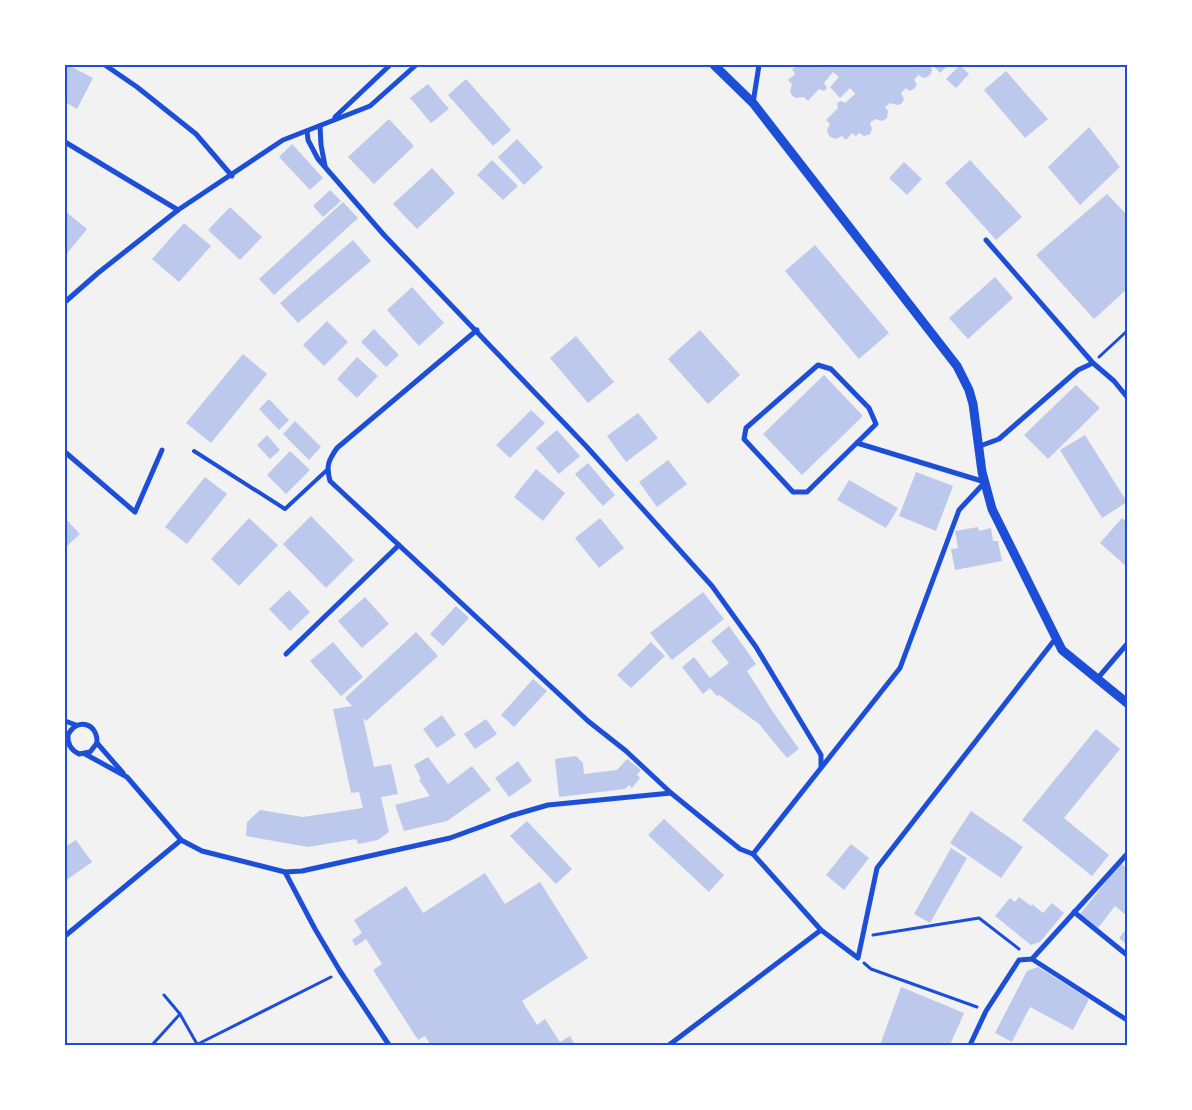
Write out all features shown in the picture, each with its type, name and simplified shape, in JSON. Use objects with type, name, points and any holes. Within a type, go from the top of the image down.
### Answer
[{"type":"street","points":[[105,65],[138,87],[196,134],[232,176]]},
{"type":"street","points":[[333,119],[390,65]]},
{"type":"street","points":[[65,302],[98,273],[178,210],[232,176],[282,140],[370,106],[416,65]]},
{"type":"street","points":[[714,65],[753,103],[958,366],[969,390],[985,482],[992,509],[1062,650],[1127,703]]},
{"type":"street","points":[[753,103],[759,65]]},
{"type":"street","points":[[320,126],[321,145],[326,169]]},
{"type":"street","points":[[307,131],[308,140],[318,159],[384,235],[586,446],[712,586],[761,655],[821,755],[821,767]]},
{"type":"street","points":[[65,142],[178,210]]},
{"type":"street","points":[[986,240],[1093,362],[1114,381],[1127,397]]},
{"type":"street","points":[[477,330],[337,448],[329,459],[327,470],[330,481],[588,721],[626,751],[672,793],[740,849],[753,854],[821,930],[858,958],[877,868],[1056,638]]},
{"type":"street","points":[[980,446],[999,439],[1078,370],[1093,362]]},
{"type":"street","points":[[818,365],[832,369],[869,408],[876,424],[857,443],[807,492],[793,492],[744,439],[746,428],[818,365]]},
{"type":"street","points":[[857,443],[985,482]]},
{"type":"street","points":[[65,452],[136,512],[162,450]]},
{"type":"street","points":[[753,854],[900,668],[959,510],[985,482]]},
{"type":"street","points":[[286,654],[398,545]]},
{"type":"street","points":[[1097,679],[1127,644]]},
{"type":"street","points":[[65,720],[76,725],[82,724],[92,727],[98,737],[97,743],[90,752],[85,754]]},
{"type":"street","points":[[76,725],[66,734],[70,747],[75,752],[85,754],[127,777]]},
{"type":"street","points":[[97,743],[182,840],[202,851],[285,872],[302,871],[450,838],[510,816],[548,805],[672,793]]},
{"type":"street","points":[[65,936],[182,840]]},
{"type":"street","points":[[1032,959],[1127,854]]},
{"type":"street","points":[[285,872],[340,971],[389,1045]]},
{"type":"street","points":[[1074,912],[1127,956]]},
{"type":"street","points":[[669,1045],[821,930]]},
{"type":"street","points":[[970,1045],[986,1011],[1019,960],[1032,959],[1127,1020]]},
{"type":"lane","points":[[194,451],[285,509],[327,470]]},
{"type":"path","points":[[1093,362],[1127,332]]},
{"type":"path","points":[[862,937],[979,918],[1032,959]]},
{"type":"path","points":[[858,958],[871,969],[986,1011]]},
{"type":"path","points":[[164,994],[180,1014],[196,1044],[328,979]]},
{"type":"path","points":[[152,1045],[180,1014]]},
{"type":"building","points":[[65,65],[93,78],[77,109],[65,102]]},
{"type":"building","points":[[793,65],[929,65],[932,70],[931,74],[927,77],[924,78],[918,75],[914,80],[917,85],[914,89],[909,91],[906,88],[901,93],[904,99],[901,104],[890,103],[885,107],[888,111],[887,118],[882,121],[875,119],[870,123],[872,129],[870,134],[864,136],[859,133],[856,136],[852,133],[846,140],[842,136],[835,139],[829,136],[827,130],[830,124],[826,120],[838,108],[837,103],[842,101],[845,103],[855,94],[850,88],[840,98],[830,87],[839,77],[833,72],[824,83],[827,88],[824,91],[819,89],[808,101],[804,97],[795,98],[790,91],[792,84],[788,80],[795,74],[792,69],[795,67]]},
{"type":"building","points":[[933,65],[948,65],[940,73]]},
{"type":"building","points":[[960,65],[969,74],[956,88],[946,79]]},
{"type":"building","points":[[1006,71],[1048,119],[1025,138],[984,90]]},
{"type":"building","points":[[466,79],[511,130],[493,146],[448,95]]},
{"type":"building","points":[[428,84],[449,109],[431,123],[410,98]]},
{"type":"building","points":[[389,119],[414,146],[374,184],[348,157]]},
{"type":"building","points":[[1089,127],[1120,167],[1080,205],[1048,167]]},
{"type":"building","points":[[517,139],[543,167],[524,185],[498,157]]},
{"type":"building","points":[[292,144],[323,178],[310,190],[279,157]]},
{"type":"building","points":[[492,160],[518,186],[503,200],[477,175]]},
{"type":"building","points":[[970,160],[1022,217],[996,240],[945,183]]},
{"type":"building","points":[[904,162],[922,179],[907,195],[889,178]]},
{"type":"building","points":[[432,168],[455,193],[417,229],[393,204]]},
{"type":"building","points":[[330,190],[341,201],[323,217],[313,206]]},
{"type":"building","points":[[1107,194],[1127,215],[1127,289],[1094,319],[1036,255]]},
{"type":"building","points":[[343,202],[358,218],[274,295],[259,279]]},
{"type":"building","points":[[230,207],[262,237],[240,260],[208,230]]},
{"type":"building","points":[[65,211],[87,229],[65,256]]},
{"type":"building","points":[[184,223],[211,246],[179,282],[152,259]]},
{"type":"building","points":[[353,240],[371,261],[298,323],[280,303]]},
{"type":"building","points":[[815,245],[889,333],[859,359],[785,271]]},
{"type":"building","points":[[995,277],[1013,298],[968,339],[949,318]]},
{"type":"building","points":[[412,287],[444,323],[419,346],[387,310]]},
{"type":"building","points":[[327,321],[348,342],[324,366],[303,345]]},
{"type":"building","points":[[374,329],[399,355],[386,367],[361,342]]},
{"type":"building","points":[[700,330],[740,375],[708,404],[668,359]]},
{"type":"building","points":[[576,336],[614,382],[588,403],[550,358]]},
{"type":"building","points":[[243,354],[267,374],[211,443],[186,423]]},
{"type":"building","points":[[357,357],[378,376],[357,398],[337,379]]},
{"type":"building","points":[[824,375],[863,416],[802,475],[763,434]]},
{"type":"building","points":[[1076,385],[1100,408],[1048,459],[1024,435]]},
{"type":"building","points":[[269,399],[289,420],[279,430],[259,409]]},
{"type":"building","points":[[531,410],[545,423],[510,458],[496,445]]},
{"type":"building","points":[[638,413],[658,438],[626,462],[607,436]]},
{"type":"building","points":[[295,421],[321,447],[309,460],[283,434]]},
{"type":"building","points":[[557,430],[580,456],[559,474],[536,448]]},
{"type":"building","points":[[267,435],[280,450],[270,459],[257,445]]},
{"type":"building","points":[[1085,435],[1127,502],[1102,518],[1060,450]]},
{"type":"building","points":[[290,451],[310,470],[286,494],[267,475]]},
{"type":"building","points":[[668,460],[687,484],[657,507],[639,482]]},
{"type":"building","points":[[588,463],[615,495],[603,506],[575,474]]},
{"type":"building","points":[[536,469],[565,493],[543,521],[514,497]]},
{"type":"building","points":[[916,472],[953,486],[936,531],[899,516]]},
{"type":"building","points":[[205,477],[227,494],[187,544],[165,527]]},
{"type":"building","points":[[849,480],[898,508],[886,528],[837,500]]},
{"type":"building","points":[[311,516],[354,560],[326,588],[283,544]]},
{"type":"building","points":[[65,518],[80,534],[65,548]]},
{"type":"building","points":[[249,518],[278,545],[239,586],[211,559]]},
{"type":"building","points":[[600,518],[624,548],[599,568],[575,538]]},
{"type":"building","points":[[1122,518],[1127,522],[1127,567],[1100,543]]},
{"type":"building","points":[[978,527],[979,531],[991,528],[993,541],[998,541],[1002,561],[955,570],[951,549],[958,548],[955,531]]},
{"type":"building","points":[[289,590],[310,612],[290,631],[269,609]]},
{"type":"building","points":[[703,592],[724,619],[672,660],[650,633]]},
{"type":"building","points":[[365,597],[389,624],[362,648],[338,621]]},
{"type":"building","points":[[456,606],[469,618],[443,646],[430,634]]},
{"type":"building","points":[[729,626],[756,664],[747,671],[799,749],[787,758],[759,724],[719,695],[717,696],[710,688],[703,694],[682,667],[694,657],[710,678],[729,663],[711,641]]},
{"type":"building","points":[[416,632],[438,656],[366,721],[363,718],[374,767],[391,764],[398,794],[381,797],[389,832],[378,840],[358,844],[356,839],[308,847],[246,836],[247,822],[260,810],[303,817],[363,808],[359,792],[351,793],[333,709],[352,706],[345,698]]},
{"type":"building","points":[[333,642],[363,677],[341,696],[310,661]]},
{"type":"building","points":[[651,642],[665,656],[631,688],[617,675]]},
{"type":"building","points":[[533,679],[547,691],[514,727],[501,715]]},
{"type":"building","points":[[442,715],[456,735],[437,748],[423,729]]},
{"type":"building","points":[[486,719],[497,734],[475,749],[464,734]]},
{"type":"building","points":[[1096,729],[1120,749],[1064,818],[1109,855],[1092,876],[1022,820]]},
{"type":"building","points":[[576,756],[583,763],[584,774],[617,770],[627,759],[641,770],[637,775],[640,778],[632,788],[629,785],[625,789],[559,797],[555,759]]},
{"type":"building","points":[[428,757],[448,784],[472,766],[491,790],[447,821],[404,831],[395,805],[430,796],[419,780],[421,779],[414,765]]},
{"type":"building","points":[[518,761],[532,781],[509,797],[495,778]]},
{"type":"building","points":[[971,811],[1023,847],[1001,878],[950,843]]},
{"type":"building","points":[[664,819],[724,875],[709,892],[648,835]]},
{"type":"building","points":[[527,821],[572,869],[556,884],[510,836]]},
{"type":"building","points":[[76,840],[92,862],[65,881],[65,847]]},
{"type":"building","points":[[851,844],[869,858],[844,890],[826,875]]},
{"type":"building","points":[[951,848],[967,858],[930,923],[914,914]]},
{"type":"building","points":[[1121,863],[1127,868],[1127,916],[1115,906],[1098,928],[1080,914]]},
{"type":"building","points":[[485,873],[505,904],[540,882],[588,958],[522,1001],[537,1025],[545,1019],[560,1042],[570,1036],[575,1045],[431,1045],[425,1036],[418,1040],[373,970],[382,964],[366,939],[356,946],[352,940],[362,933],[354,920],[406,886],[423,913]]},
{"type":"building","points":[[1019,897],[1043,913],[1052,903],[1064,913],[1040,942],[1031,945],[995,916],[1010,898],[1015,902]]},
{"type":"building","points":[[1127,928],[1127,945],[1119,938]]},
{"type":"building","points":[[1038,967],[1089,999],[1073,1030],[1030,1007],[1012,1042],[995,1033],[1027,971]]},
{"type":"building","points":[[901,987],[964,1013],[950,1045],[880,1045]]}]
